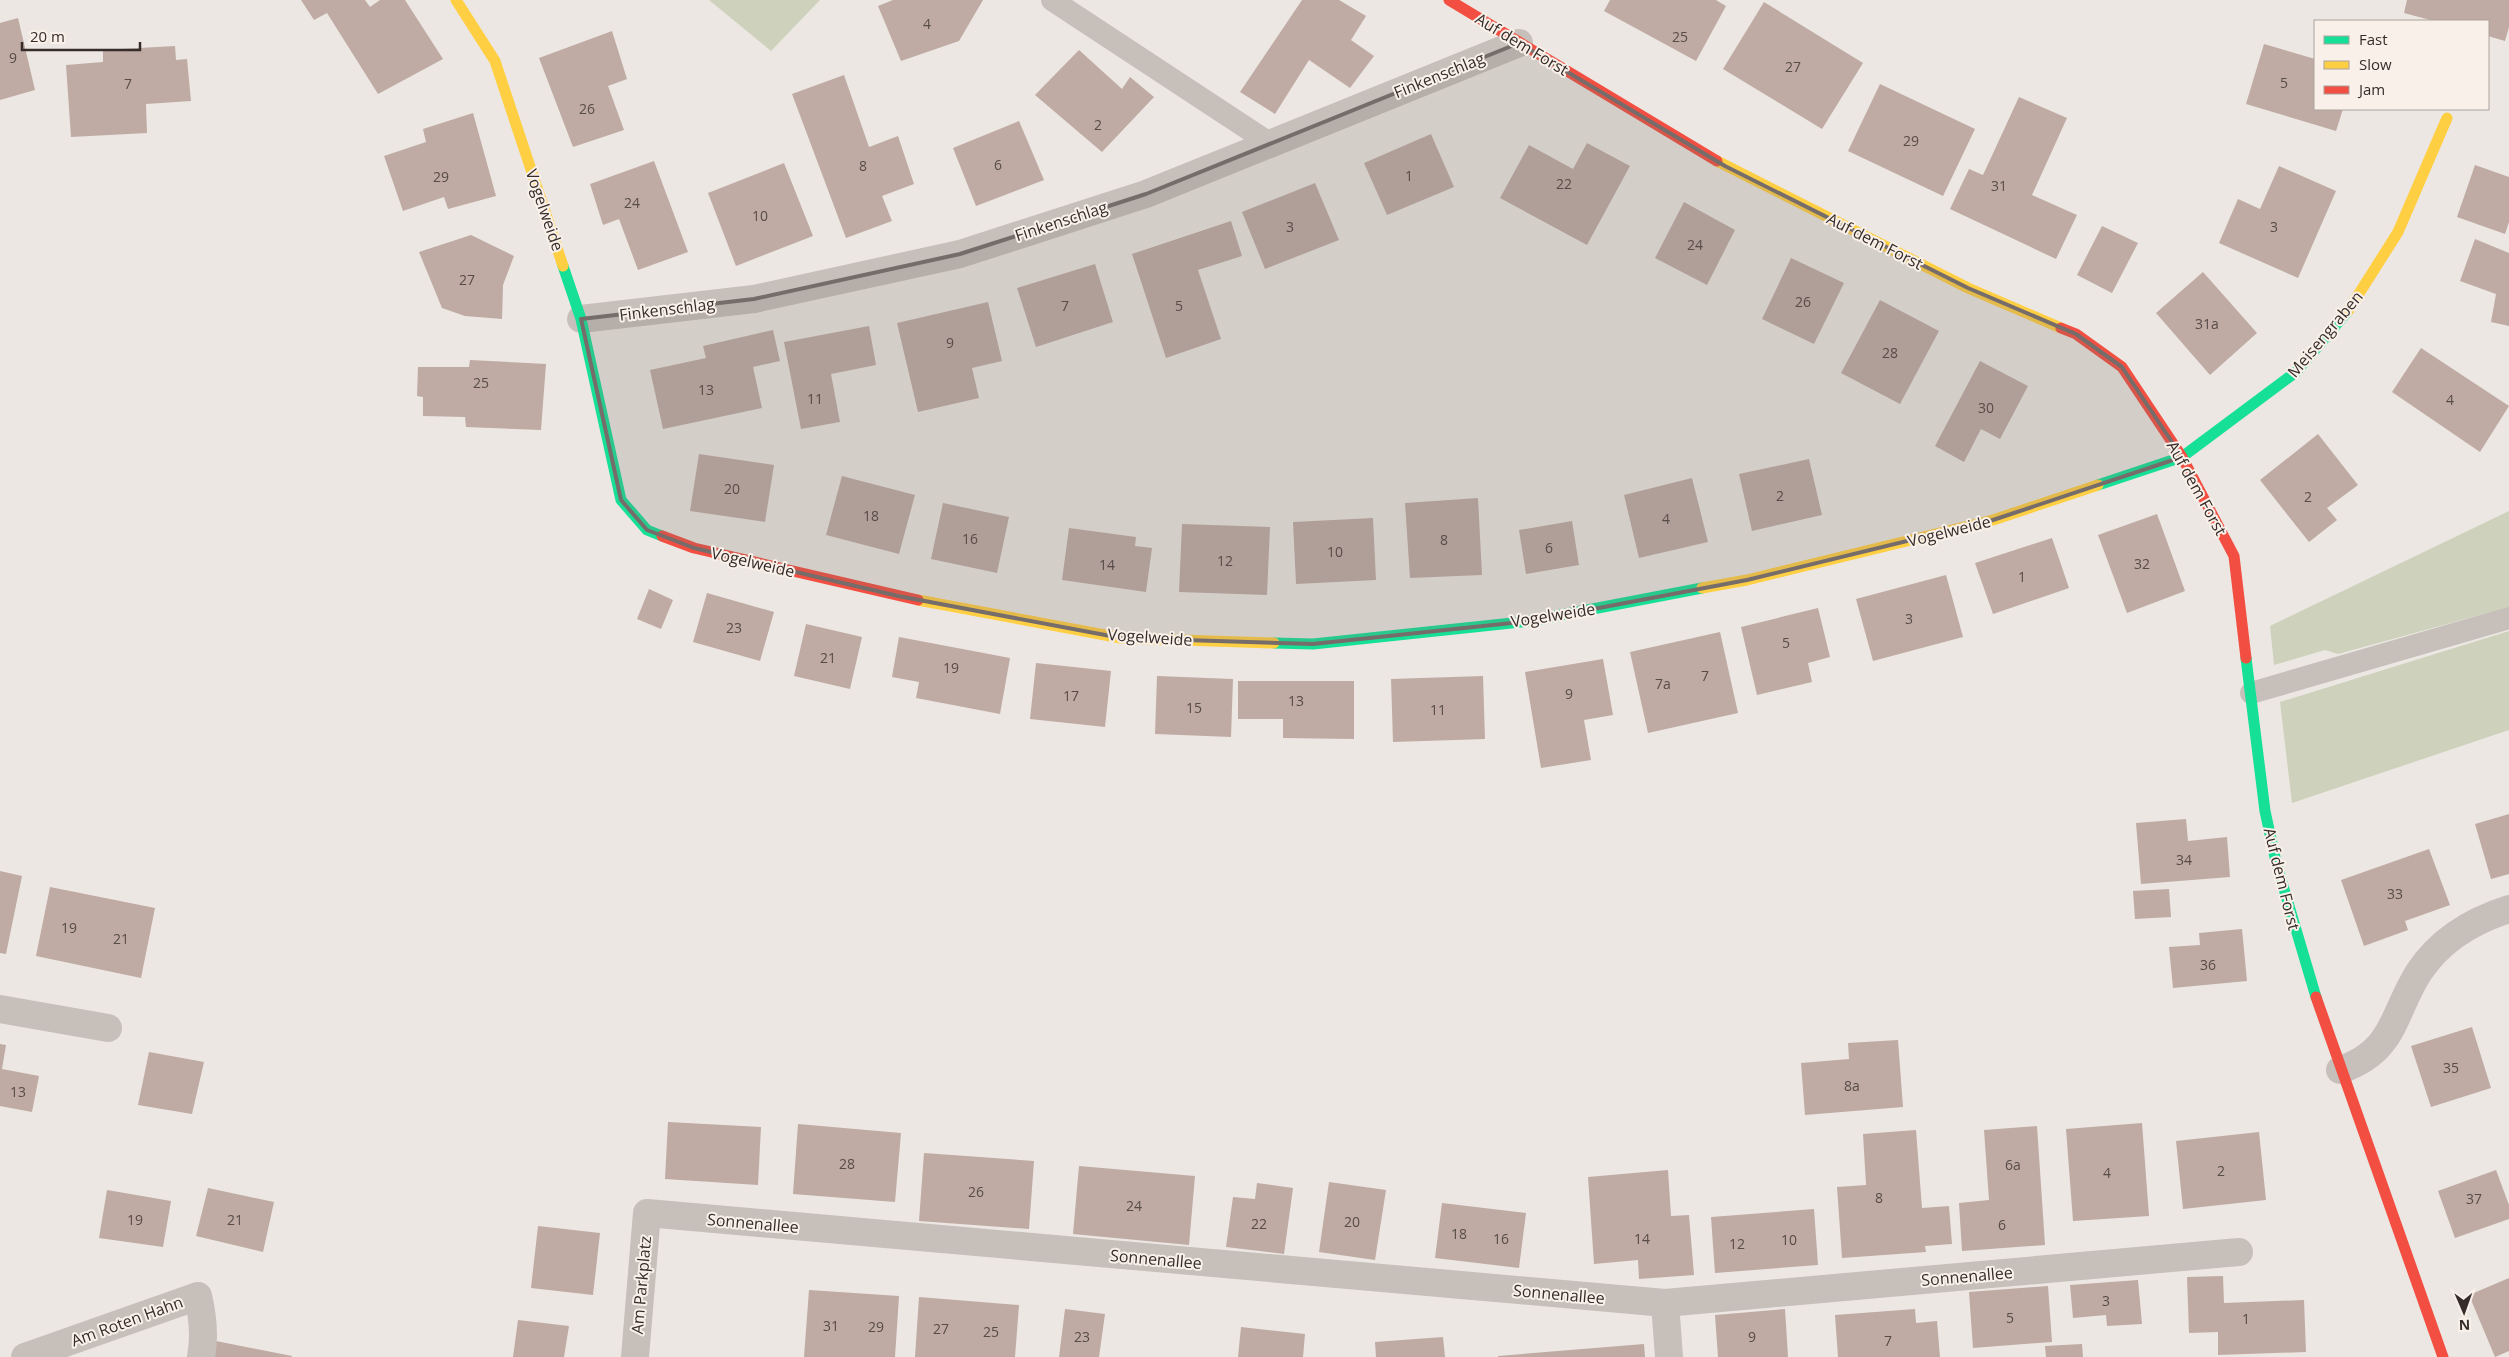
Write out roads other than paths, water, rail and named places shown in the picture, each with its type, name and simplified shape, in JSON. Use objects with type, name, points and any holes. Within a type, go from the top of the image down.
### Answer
[{"type":"street","name":"Vogelweide","points":[[456,0],[495,61],[581,319],[622,500],[647,530],[694,548],[898,596],[1122,638],[1313,644],[1530,621],[1747,580],[1993,520],[2182,457]]},
{"type":"street","name":"Auf dem Forst","points":[[1449,0],[1725,166],[1968,288],[2076,334],[2122,367],[2182,457],[2234,556],[2265,810],[2276,862],[2307,973],[2443,1357]]},
{"type":"street","name":"Finkenschlag","points":[[581,319],[754,299],[960,254],[1146,194],[1518,43]]},
{"type":"street","name":"Meisengraben","points":[[2182,457],[2296,372],[2352,307],[2398,232],[2447,118]]},
{"type":"street","points":[[2340,1070],[2359,1063],[2377,1050],[2390,1032],[2419,972],[2438,950],[2465,928],[2486,916],[2509,909]]},
{"type":"street","points":[[0,1009],[108,1028]]},
{"type":"street","name":"Sonnenallee","points":[[647,1213],[1665,1302],[2239,1252]]},
{"type":"street","name":"Am Parkplatz","points":[[635,1357],[647,1213]]},
{"type":"street","name":"Am Roten Hahn","points":[[25,1357],[198,1296],[203,1333],[201,1357]]},
{"type":"street","points":[[1665,1302],[1669,1357]]},
{"type":"lane","points":[[1052,0],[1270,144]]},
{"type":"lane","points":[[2251,694],[2509,618]]}]
